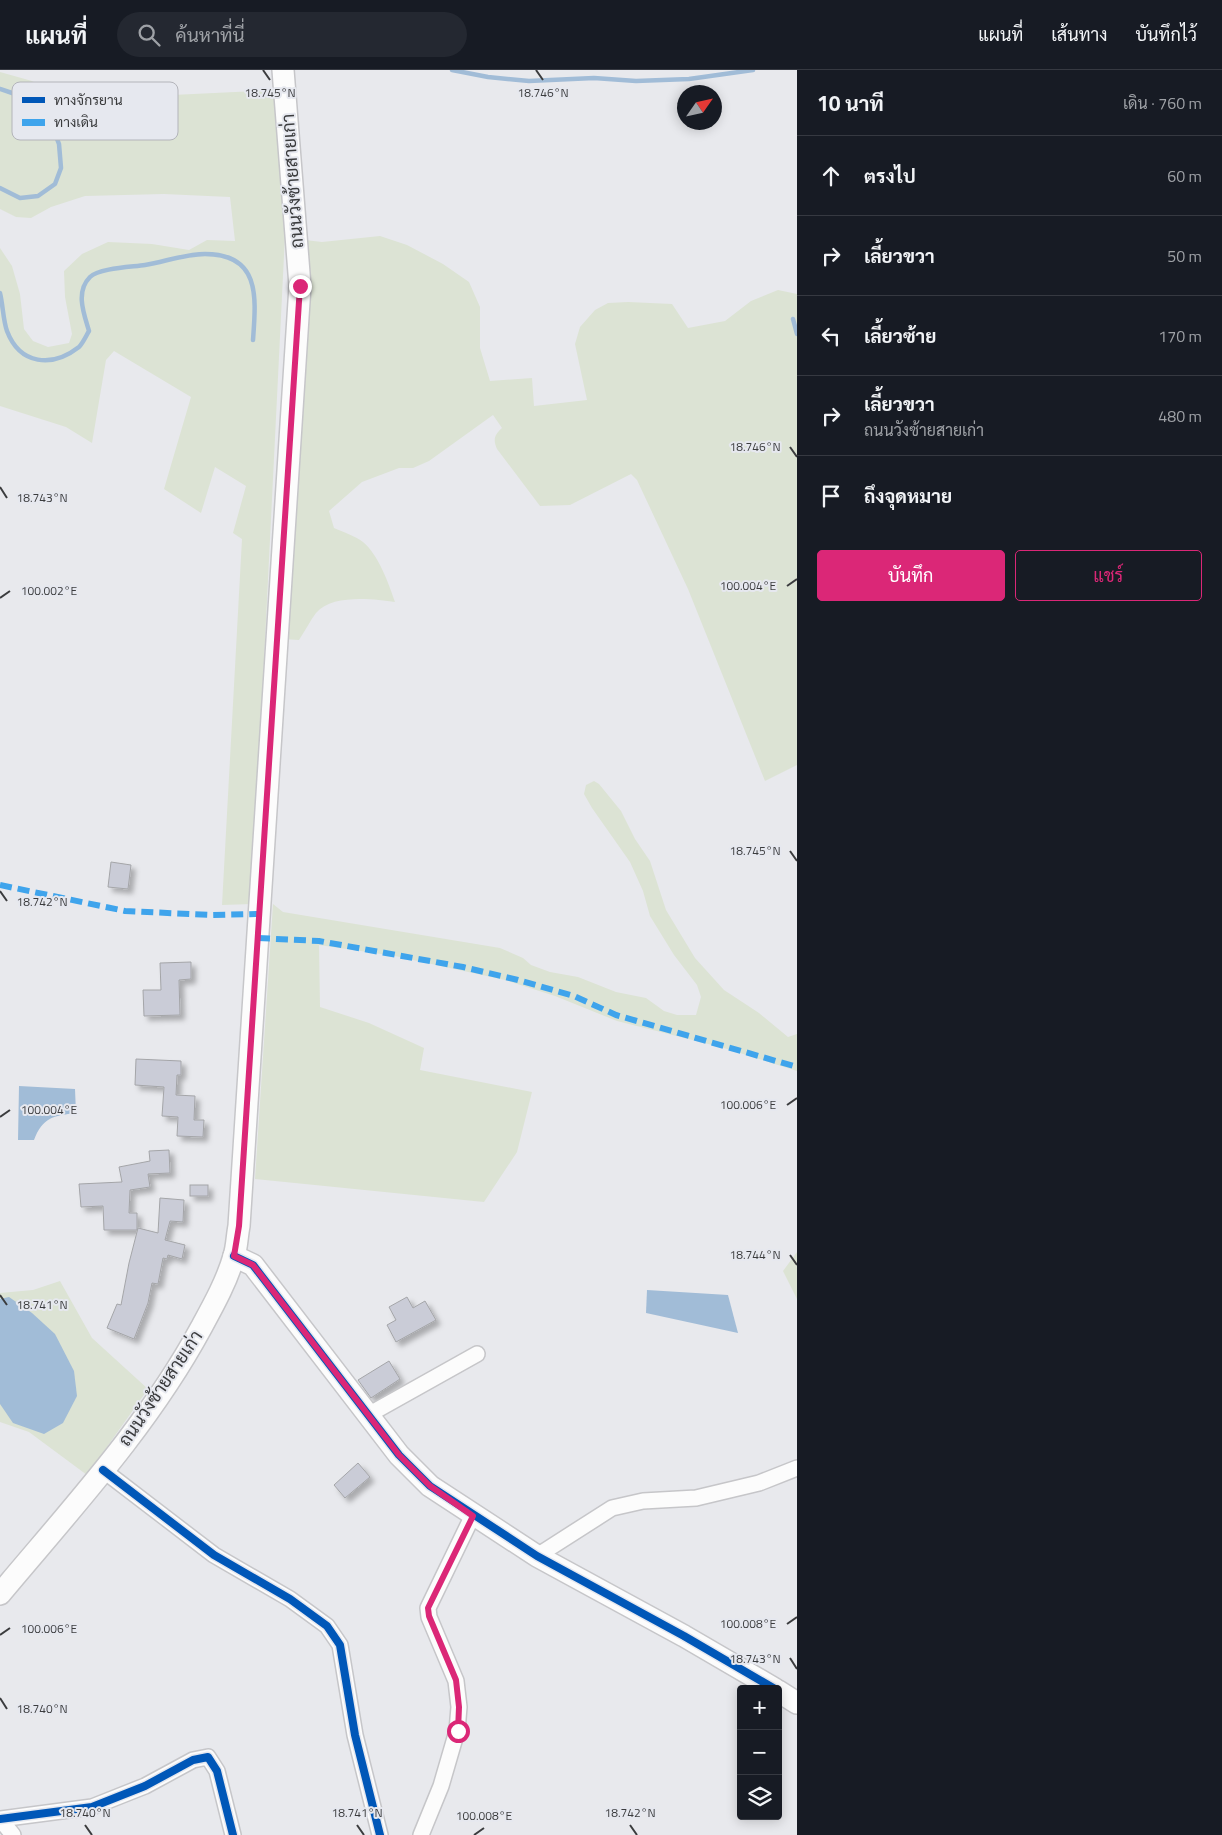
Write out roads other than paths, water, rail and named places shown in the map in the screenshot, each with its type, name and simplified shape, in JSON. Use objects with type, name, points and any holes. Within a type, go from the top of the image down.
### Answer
[{"type":"main road","name":"ถนนวังซ้ายสายเก่า","points":[[0,1594],[147,1414],[186,1357],[214,1306],[234,1256],[239,1226],[300,286],[283,70]]},
{"type":"main road","points":[[234,1256],[253,1265],[399,1455],[430,1486],[473,1516],[537,1556],[684,1636],[768,1685]]},
{"type":"main road","points":[[782,1693],[797,1703]]},
{"type":"street","points":[[368,1415],[477,1354]]},
{"type":"street","points":[[537,1556],[612,1508],[643,1501],[696,1498],[760,1483],[797,1468]]},
{"type":"street","points":[[103,1470],[214,1555],[290,1599],[328,1626],[340,1645],[355,1735],[380,1835]]},
{"type":"street","points":[[421,1835],[441,1786],[458,1731],[459,1707],[456,1680],[429,1616],[428,1608],[473,1516]]},
{"type":"street","points":[[1,1820],[92,1807],[145,1786],[194,1760],[208,1757],[217,1771],[233,1835]]},
{"type":"street","points":[[1,1820],[13,1835]]},
{"type":"water","points":[[19,1086],[75,1089],[76,1113],[61,1115],[45,1122],[37,1132],[34,1140],[18,1140]]},
{"type":"water","points":[[647,1290],[728,1295],[738,1333],[646,1313]]},
{"type":"water","points":[[9,1297],[32,1313],[55,1334],[74,1371],[77,1396],[63,1423],[44,1434],[13,1423],[0,1404],[0,1299]]},
{"type":"waterway","points":[[452,70],[488,77],[529,81],[594,78],[636,81],[689,79],[753,70]]},
{"type":"waterway","points":[[0,89],[12,93]]},
{"type":"waterway","points":[[0,188],[20,198],[38,196],[55,184],[61,168],[57,140]]},
{"type":"waterway","points":[[0,293],[7,331],[13,342],[28,357],[48,360],[69,354],[79,347],[89,331],[83,310],[82,296],[85,283],[94,274],[190,255],[223,256],[237,262],[246,270],[251,281],[255,309],[253,340]]},
{"type":"waterway","points":[[793,319],[797,334]]}]
